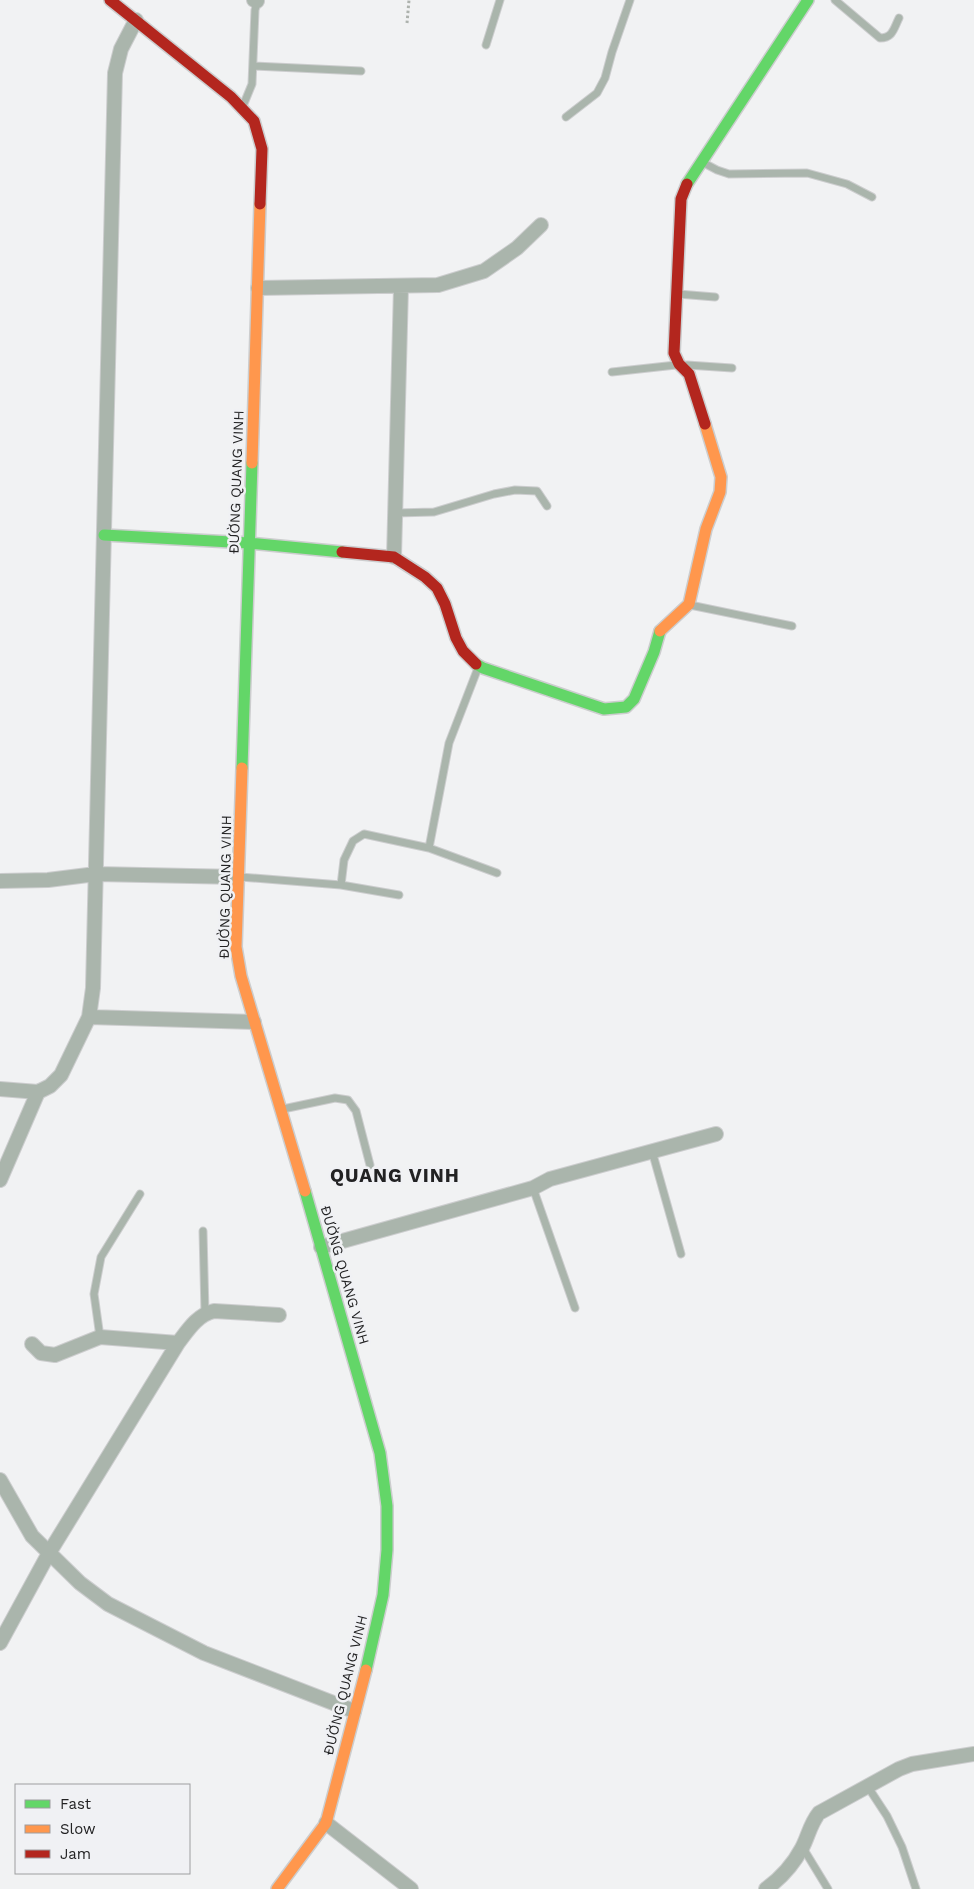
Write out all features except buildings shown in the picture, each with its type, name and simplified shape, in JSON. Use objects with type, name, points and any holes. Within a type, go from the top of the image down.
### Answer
[{"type":"street","name":"ĐƯỜNG QUANG VINH","points":[[110,0],[231,97],[254,121],[262,149],[236,947],[241,976],[254,1022],[380,1453],[387,1506],[387,1550],[383,1595],[326,1823],[277,1889]]},
{"type":"street","points":[[104,535],[249,543],[394,557],[425,577],[437,588],[445,604],[456,638],[463,651],[479,665],[604,709],[626,707],[634,698],[654,652],[660,631],[689,604],[706,529],[720,492],[721,477],[689,374],[679,364],[674,353],[682,199],[687,184],[808,0]]},
{"type":"street","points":[[0,1089],[38,1092],[50,1086],[60,1075],[89,1018],[93,988],[115,73],[121,50],[136,20]]},
{"type":"street","points":[[258,288],[438,286],[484,271],[517,248],[542,225]]},
{"type":"street","points":[[394,557],[401,287]]},
{"type":"street","points":[[0,881],[48,880],[96,874],[238,877]]},
{"type":"street","points":[[89,1018],[254,1022]]},
{"type":"street","points":[[0,1180],[38,1092]]},
{"type":"street","points":[[321,1247],[533,1188],[550,1180],[716,1134]]},
{"type":"street","points":[[0,1643],[49,1553],[178,1343],[191,1326],[205,1313],[214,1311],[279,1315]]},
{"type":"street","points":[[32,1344],[41,1353],[54,1355],[100,1336],[178,1343]]},
{"type":"street","points":[[0,1480],[32,1536],[80,1583],[108,1604],[204,1653],[354,1710]]},
{"type":"street","points":[[766,1889],[792,1864],[802,1847],[812,1822],[819,1814],[899,1769],[912,1764],[974,1754]]},
{"type":"street","points":[[326,1823],[411,1889]]},
{"type":"lane","points":[[242,108],[252,84],[257,0]]},
{"type":"lane","points":[[486,45],[500,0]]},
{"type":"lane","points":[[566,117],[596,93],[605,78],[630,0]]},
{"type":"lane","points":[[834,0],[880,38],[887,38],[891,35],[899,18]]},
{"type":"lane","points":[[253,66],[361,71]]},
{"type":"lane","points":[[702,162],[729,174],[807,173],[847,184],[872,198]]},
{"type":"lane","points":[[676,294],[715,297]]},
{"type":"lane","points":[[612,372],[679,364],[732,368]]},
{"type":"lane","points":[[395,513],[434,512],[494,494],[515,490],[537,491],[547,506]]},
{"type":"lane","points":[[689,604],[792,626]]},
{"type":"lane","points":[[430,848],[449,743],[479,665]]},
{"type":"lane","points":[[341,885],[344,860],[353,841],[364,834],[430,848],[497,874]]},
{"type":"lane","points":[[238,877],[341,885],[399,895]]},
{"type":"lane","points":[[280,1110],[335,1098],[348,1100],[356,1111],[370,1165]]},
{"type":"lane","points":[[652,1151],[681,1254]]},
{"type":"lane","points":[[533,1188],[575,1308]]},
{"type":"lane","points":[[100,1336],[94,1294],[101,1257],[140,1194]]},
{"type":"lane","points":[[203,1231],[205,1313]]},
{"type":"lane","points":[[868,1787],[887,1816],[902,1846],[916,1889]]},
{"type":"lane","points":[[802,1847],[828,1889]]},
{"type":"path","points":[[407,23],[409,0]]},
{"type":"traffic: fast","points":[[687,184],[808,0]]},
{"type":"traffic: fast","points":[[242,768],[252,463]]},
{"type":"traffic: fast","points":[[104,535],[249,543],[342,552]]},
{"type":"traffic: fast","points":[[476,664],[604,709],[626,707],[634,699],[654,652],[660,631]]},
{"type":"traffic: fast","points":[[305,1191],[380,1453],[387,1506],[387,1550],[383,1595],[366,1670]]},
{"type":"traffic: slow","points":[[252,463],[260,204]]},
{"type":"traffic: slow","points":[[660,631],[689,604],[706,529],[720,492],[721,477],[705,424]]},
{"type":"traffic: slow","points":[[242,768],[236,947],[241,976],[305,1191]]},
{"type":"traffic: slow","points":[[277,1889],[326,1823],[366,1670]]},
{"type":"traffic: jam","points":[[110,0],[231,97],[254,121],[262,149],[260,204]]},
{"type":"traffic: jam","points":[[687,184],[681,199],[674,353],[679,364],[689,374],[705,424]]},
{"type":"traffic: jam","points":[[342,552],[394,557],[425,577],[437,588],[445,604],[456,638],[463,651],[476,664]]},
{"type":"district","name":"QUANG VINH","points":[[395,1175]]}]
